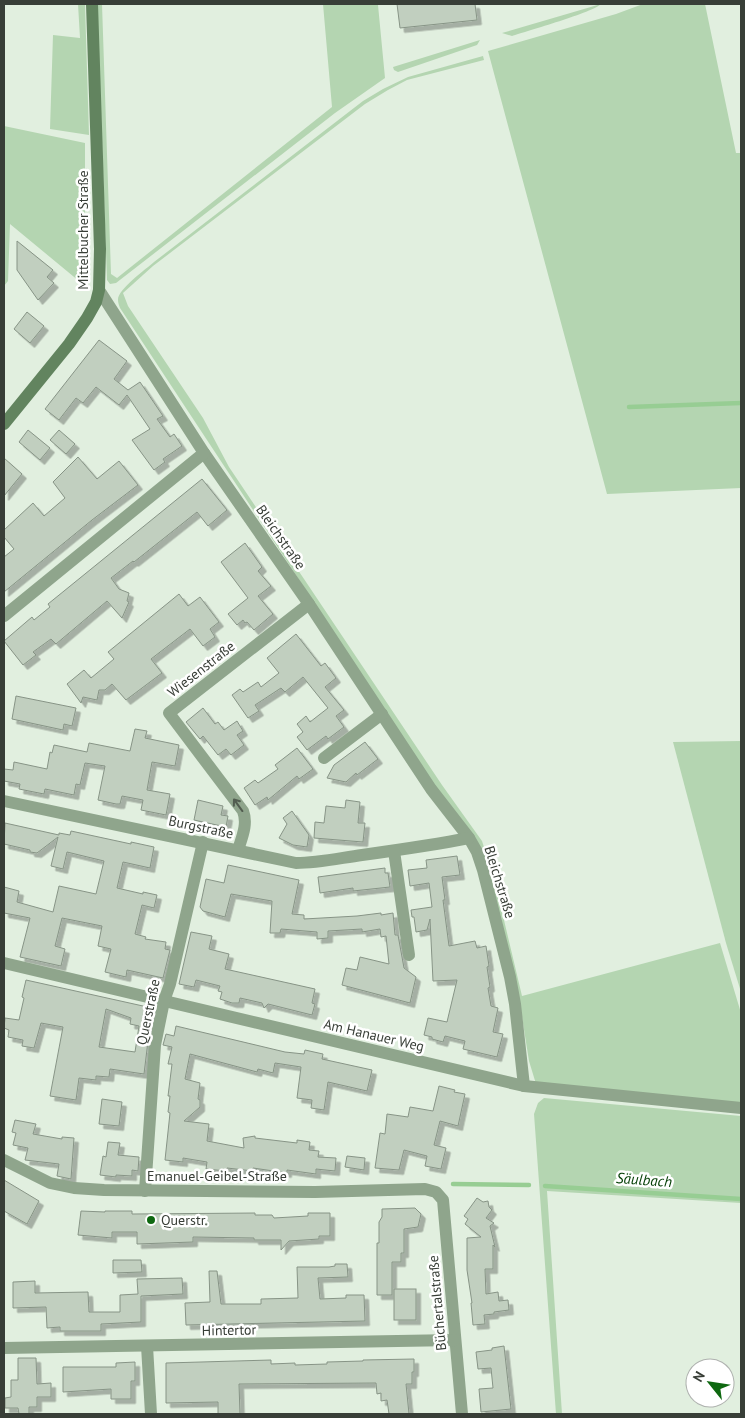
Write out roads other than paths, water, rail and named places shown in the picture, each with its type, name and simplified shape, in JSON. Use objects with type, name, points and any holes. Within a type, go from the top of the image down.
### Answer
[{"type":"main road","name":"Mittelbucher Straße","points":[[4,424],[28,397],[82,326],[96,302],[99,290],[100,249],[92,4]]},
{"type":"street","name":"Bleichstraße","points":[[99,290],[204,453],[310,604],[431,789],[469,838],[477,852],[510,978],[515,1004],[524,1086]]},
{"type":"street","points":[[4,616],[204,453]]},
{"type":"street","name":"Wiesenstraße","points":[[238,850],[246,824],[246,817],[243,811],[169,713],[310,604]]},
{"type":"street","points":[[324,758],[382,714]]},
{"type":"street","name":"Burgstraße","points":[[4,801],[203,842],[289,862],[304,863],[394,851],[469,838]]},
{"type":"street","name":"Querstraße","points":[[146,1191],[155,1045],[203,842]]},
{"type":"street","points":[[394,851],[409,954]]},
{"type":"street","name":"Am Hanauer Weg","points":[[4,963],[524,1086],[741,1108]]},
{"type":"street","name":"Emanuel-Geibel-Straße","points":[[4,1160],[58,1186],[104,1190],[315,1192],[425,1189],[436,1192]]},
{"type":"street","name":"Büchertalstraße","points":[[436,1192],[443,1200],[462,1414]]},
{"type":"street","name":"Hintertor","points":[[4,1348],[455,1340]]},
{"type":"street","points":[[147,1346],[151,1414]]},
{"type":"waterway","points":[[629,407],[741,403]]},
{"type":"waterway","name":"Säulbach","points":[[453,1184],[529,1185]]},
{"type":"waterway","name":"Säulbach","points":[[545,1186],[741,1199]]},
{"type":"place","name":"Querstr.","points":[[151,1220]]}]
